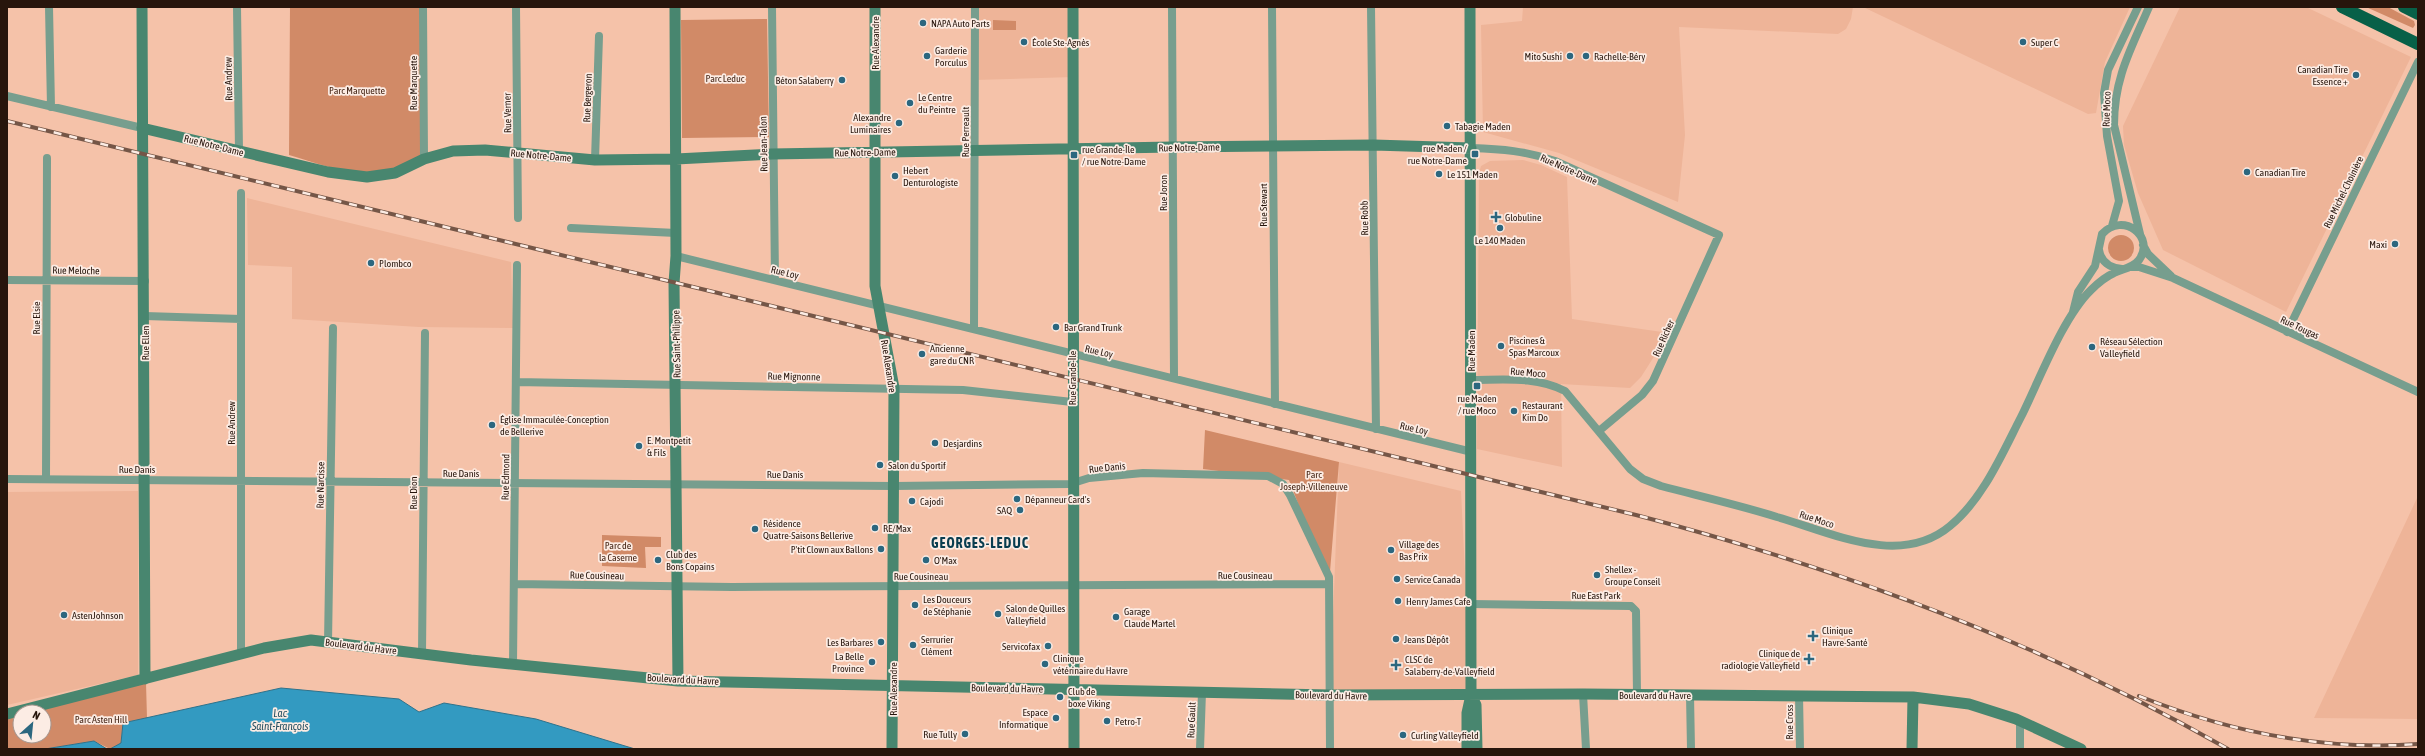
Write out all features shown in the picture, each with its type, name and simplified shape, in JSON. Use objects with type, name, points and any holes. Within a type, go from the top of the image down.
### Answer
[{"type":"highway","points":[[2342,7],[2418,44]]},
{"type":"highway","points":[[2404,7],[2418,14]]},
{"type":"street","points":[[49,7],[51,107]]},
{"type":"street","name":"Rue Ellen","points":[[142,7],[142,128],[145,281],[146,679]]},
{"type":"street","name":"Rue Andrew","points":[[237,7],[239,151]]},
{"type":"street","name":"Rue Marquette","points":[[423,7],[424,159]]},
{"type":"street","name":"Rue Verner","points":[[516,7],[518,218]]},
{"type":"street","name":"Rue Saint-Philippe","points":[[675,7],[676,256],[674,282],[677,385],[678,680]]},
{"type":"street","name":"Rue Jean-Talon","points":[[772,7],[772,154],[775,280]]},
{"type":"street","name":"Rue Alexandre","points":[[875,7],[875,286],[877,306],[894,388],[892,749]]},
{"type":"street","name":"Rue Perreault","points":[[974,329],[975,7]]},
{"type":"street","name":"Rue Grande-Île","points":[[1073,7],[1072,402],[1074,749]]},
{"type":"street","name":"Rue Joron","points":[[1172,7],[1174,378]]},
{"type":"street","name":"Rue Stewart","points":[[1272,7],[1275,404]]},
{"type":"street","name":"Rue Robb","points":[[1372,7],[1376,429]]},
{"type":"street","name":"Rue Maden","points":[[1467,749],[1467,713],[1471,695],[1470,604],[1472,452],[1470,7]]},
{"type":"street","name":"Rue Moco","points":[[1472,380],[1532,380],[1551,384],[1571,396],[1630,469],[1643,479],[1661,486],[1777,517],[1859,543],[1876,545],[1914,543],[1931,539],[1949,527],[1965,512],[1984,486],[2014,430],[2073,312],[2078,292],[2096,266],[2098,247],[2102,234],[2112,226],[2120,201],[2107,136],[2104,93],[2108,70],[2138,7]]},
{"type":"street","name":"Rue Moco","points":[[2073,312],[2101,281],[2126,268],[2140,258],[2142,242],[2124,174],[2114,125],[2114,114],[2119,78],[2149,7]]},
{"type":"street","name":"Rue Bergeron","points":[[595,160],[599,36]]},
{"type":"street","name":"Rue Michel-Choinière","points":[[2287,332],[2418,62]]},
{"type":"street","name":"Rue Notre-Dame","points":[[7,96],[328,172],[367,177],[394,173],[424,159],[453,150],[595,160],[676,159],[772,154],[1173,147],[1374,145],[1509,149],[1532,153],[1555,161],[1719,235]]},
{"type":"street","name":"Rue Elsie","points":[[46,479],[47,158]]},
{"type":"street","name":"Rue Andrew","points":[[241,193],[241,654]]},
{"type":"street","points":[[2112,226],[2126,225],[2138,232],[2142,242]]},
{"type":"street","points":[[571,228],[676,233]]},
{"type":"street","name":"Rue Richer","points":[[1599,431],[1642,395],[1653,381],[1719,235]]},
{"type":"street","name":"Rue Tougas","points":[[2142,242],[2148,254],[2173,278]]},
{"type":"street","points":[[2098,247],[2103,261],[2108,266],[2126,268]]},
{"type":"street","name":"Rue Loy","points":[[676,256],[974,329],[1072,355],[1174,378],[1472,452]]},
{"type":"street","name":"Rue Edmond","points":[[513,664],[517,265]]},
{"type":"street","name":"Rue Tougas","points":[[2126,268],[2139,267],[2173,278],[2418,392]]},
{"type":"street","name":"Rue Meloche","points":[[7,280],[145,281]]},
{"type":"street","points":[[145,316],[241,319]]},
{"type":"street","name":"Rue Narcisse","points":[[328,643],[333,328]]},
{"type":"street","name":"Rue Dion","points":[[422,654],[425,333]]},
{"type":"street","name":"Rue Mignonne","points":[[516,382],[963,390],[1072,402]]},
{"type":"street","name":"Rue Danis","points":[[7,479],[894,486],[1073,483],[1089,478],[1143,473],[1254,475],[1276,479],[1283,484],[1290,495],[1325,568],[1329,584],[1330,749]]},
{"type":"street","name":"Rue Cousineau","points":[[514,584],[678,586],[1329,584]]},
{"type":"street","name":"Rue East Park","points":[[1470,604],[1632,606],[1636,611],[1637,695]]},
{"type":"street","name":"Boulevard du Havre","points":[[7,714],[283,643],[311,640],[513,664],[678,680],[1330,695],[1582,694],[1913,697],[1969,704],[2020,721],[2081,749]]},
{"type":"street","name":"Rue Gault","points":[[1200,749],[1202,692]]},
{"type":"street","points":[[1582,694],[1586,749]]},
{"type":"street","name":"Rue Maden","points":[[1471,695],[1476,706],[1477,749]]},
{"type":"street","points":[[1690,695],[1691,749]]},
{"type":"street","name":"Rue Cross","points":[[1799,695],[1800,749]]},
{"type":"street","points":[[1912,749],[1913,697]]},
{"type":"street","points":[[2020,721],[2020,749]]},
{"type":"shaded area","name":"École Ste-Agnès","points":[[975,7],[1073,7],[1073,77],[975,80]]},
{"type":"shaded area","points":[[1523,7],[1853,7],[1851,19],[1846,29],[1838,34],[1679,27],[1685,135],[1678,202],[1559,153],[1483,132],[1481,25],[1522,21]]},
{"type":"shaded area","points":[[1863,7],[2130,7],[2105,62],[2096,113],[2088,114]]},
{"type":"shaded area","points":[[2180,7],[2306,7],[2411,57],[2286,312],[2163,250],[2138,193],[2124,145],[2123,126]]},
{"type":"shaded area","points":[[1523,160],[1541,165],[1567,177],[1572,319],[1669,333],[1641,377],[1630,388],[1561,384],[1562,467],[1477,449],[1479,173],[1481,166],[1490,161]]},
{"type":"shaded area","points":[[247,198],[511,262],[513,328],[419,327],[292,319],[292,267],[248,265]]},
{"type":"shaded area","points":[[1339,462],[1461,491],[1471,695],[1330,695]]},
{"type":"shaded area","points":[[138,491],[138,675],[7,705],[7,492]]},
{"type":"shaded area","points":[[2418,496],[2418,719],[2314,718]]},
{"type":"green space","name":"Parc Marquette","points":[[290,7],[425,7],[424,159],[384,172],[360,173],[329,167],[289,155]]},
{"type":"green space","points":[[2366,7],[2388,7],[2414,21],[2415,25],[2413,28]]},
{"type":"green space","name":"Parc Leduc","points":[[767,19],[769,137],[682,138],[681,20]]},
{"type":"green space","points":[[993,20],[1016,21],[1016,30],[993,30]]},
{"type":"green space","points":[[2121,235],[2130,239],[2134,248],[2130,257],[2121,261],[2112,257],[2108,248],[2112,239]]},
{"type":"green space","name":"Parc Joseph-Villeneuve","points":[[1205,430],[1339,462],[1329,584],[1289,480],[1203,469]]},
{"type":"green space","name":"Parc de la Caserne","points":[[602,535],[661,537],[661,547],[645,547],[646,568],[602,566]]},
{"type":"green space","name":"Parc Asten Hill","points":[[146,683],[147,718],[123,723],[121,743],[110,749],[94,741],[45,749],[7,749],[7,718],[12,717],[12,744],[52,744],[52,707]]},
{"type":"water","name":"Lac Saint-François","points":[[281,688],[399,699],[419,712],[444,703],[536,719],[635,749],[110,749],[121,743],[123,723]]},
{"type":"water","points":[[94,741],[107,749],[45,749]]},
{"type":"railway","points":[[7,121],[1636,515],[1713,536],[1790,559],[1940,612],[2086,675],[2158,711],[2228,749]]},
{"type":"railway","points":[[2139,696],[2207,720],[2276,736],[2346,745],[2418,744]]},
{"type":"place","name":"NAPA Auto Parts","points":[[923,23]]},
{"type":"place","name":"École Ste-Agnès","points":[[1024,42]]},
{"type":"place","name":"Super C","points":[[2023,42]]},
{"type":"place","name":"Garderie Porculus","points":[[927,56]]},
{"type":"place","name":"Mito Sushi","points":[[1570,56]]},
{"type":"place","name":"Rachelle-Béry","points":[[1586,56]]},
{"type":"place","name":"Canadian Tire Essence +","points":[[2356,75]]},
{"type":"place","name":"Béton Salaberry","points":[[842,80]]},
{"type":"place","name":"Le Centre du Peintre","points":[[910,103]]},
{"type":"place","name":"Alexandre Luminaires","points":[[899,123]]},
{"type":"place","name":"Tabagie Maden","points":[[1447,126]]},
{"type":"place","name":"rue Maden / rue Notre-Dame","points":[[1475,154]]},
{"type":"place","name":"rue Grande-Île / rue Notre-Dame","points":[[1074,155]]},
{"type":"place","name":"Canadian Tire","points":[[2247,172]]},
{"type":"place","name":"Le 151 Maden","points":[[1439,174]]},
{"type":"place","name":"Hebert Denturologiste","points":[[895,176]]},
{"type":"place","name":"Globuline","points":[[1496,217]]},
{"type":"place","name":"Le 140 Maden","points":[[1500,228]]},
{"type":"place","name":"Maxi","points":[[2395,244]]},
{"type":"place","name":"Plombco","points":[[371,263]]},
{"type":"place","name":"Bar Grand Trunk","points":[[1056,327]]},
{"type":"place","name":"Piscines & Spas Marcoux","points":[[1501,346]]},
{"type":"place","name":"Réseau Sélection Valleyfield","points":[[2092,347]]},
{"type":"place","name":"Ancienne gare du CNR","points":[[922,354]]},
{"type":"place","name":"rue Maden / rue Moco","points":[[1477,386]]},
{"type":"place","name":"Restaurant Kim Do","points":[[1514,411]]},
{"type":"place","name":"Église Immaculée-Conception de Bellerive","points":[[492,425]]},
{"type":"place","name":"Desjardins","points":[[935,443]]},
{"type":"place","name":"E. Montpetit & Fils","points":[[639,446]]},
{"type":"place","name":"Salon du Sportif","points":[[880,465]]},
{"type":"place","name":"Dépanneur Card's","points":[[1017,499]]},
{"type":"place","name":"Cajodi","points":[[912,501]]},
{"type":"place","name":"SAQ","points":[[1020,510]]},
{"type":"place","name":"RE/Max","points":[[875,528]]},
{"type":"place","name":"Résidence Quatre-Saisons Bellerive","points":[[755,529]]},
{"type":"place","name":"P'tit Clown aux Ballons","points":[[881,549]]},
{"type":"place","name":"Village des Bas Prix","points":[[1391,550]]},
{"type":"place","name":"Club des Bons Copains","points":[[658,560]]},
{"type":"place","name":"O'Max","points":[[926,560]]},
{"type":"place","name":"Shellex - Groupe Conseil","points":[[1597,575]]},
{"type":"place","name":"Service Canada","points":[[1397,579]]},
{"type":"place","name":"Henry James Cafe","points":[[1398,601]]},
{"type":"place","name":"Les Douceurs de Stéphanie","points":[[915,605]]},
{"type":"place","name":"Salon de Quilles Valleyfield","points":[[998,614]]},
{"type":"place","name":"AstenJohnson","points":[[64,615]]},
{"type":"place","name":"Garage Claude Martel","points":[[1116,617]]},
{"type":"place","name":"Clinique Havre-Santé","points":[[1813,636]]},
{"type":"place","name":"Jeans Dépôt","points":[[1396,639]]},
{"type":"place","name":"Les Barbares","points":[[881,642]]},
{"type":"place","name":"Serrurier Clément","points":[[913,645]]},
{"type":"place","name":"Servicofax","points":[[1048,646]]},
{"type":"place","name":"Clinique de radiologie Valleyfield","points":[[1809,659]]},
{"type":"place","name":"La Belle Province","points":[[872,662]]},
{"type":"place","name":"Clinique vétérinaire du Havre","points":[[1045,664]]},
{"type":"place","name":"CLSC de Salaberry-de-Valleyfield","points":[[1396,665]]},
{"type":"place","name":"Club de boxe Viking","points":[[1060,697]]},
{"type":"place","name":"Espace Informatique","points":[[1056,718]]},
{"type":"place","name":"Petro-T","points":[[1107,721]]},
{"type":"place","name":"Rue Tully","points":[[965,734]]},
{"type":"place","name":"Curling Valleyfield","points":[[1403,735]]},
{"type":"district","name":"GEORGES-LEDUC","points":[[980,543]]}]
